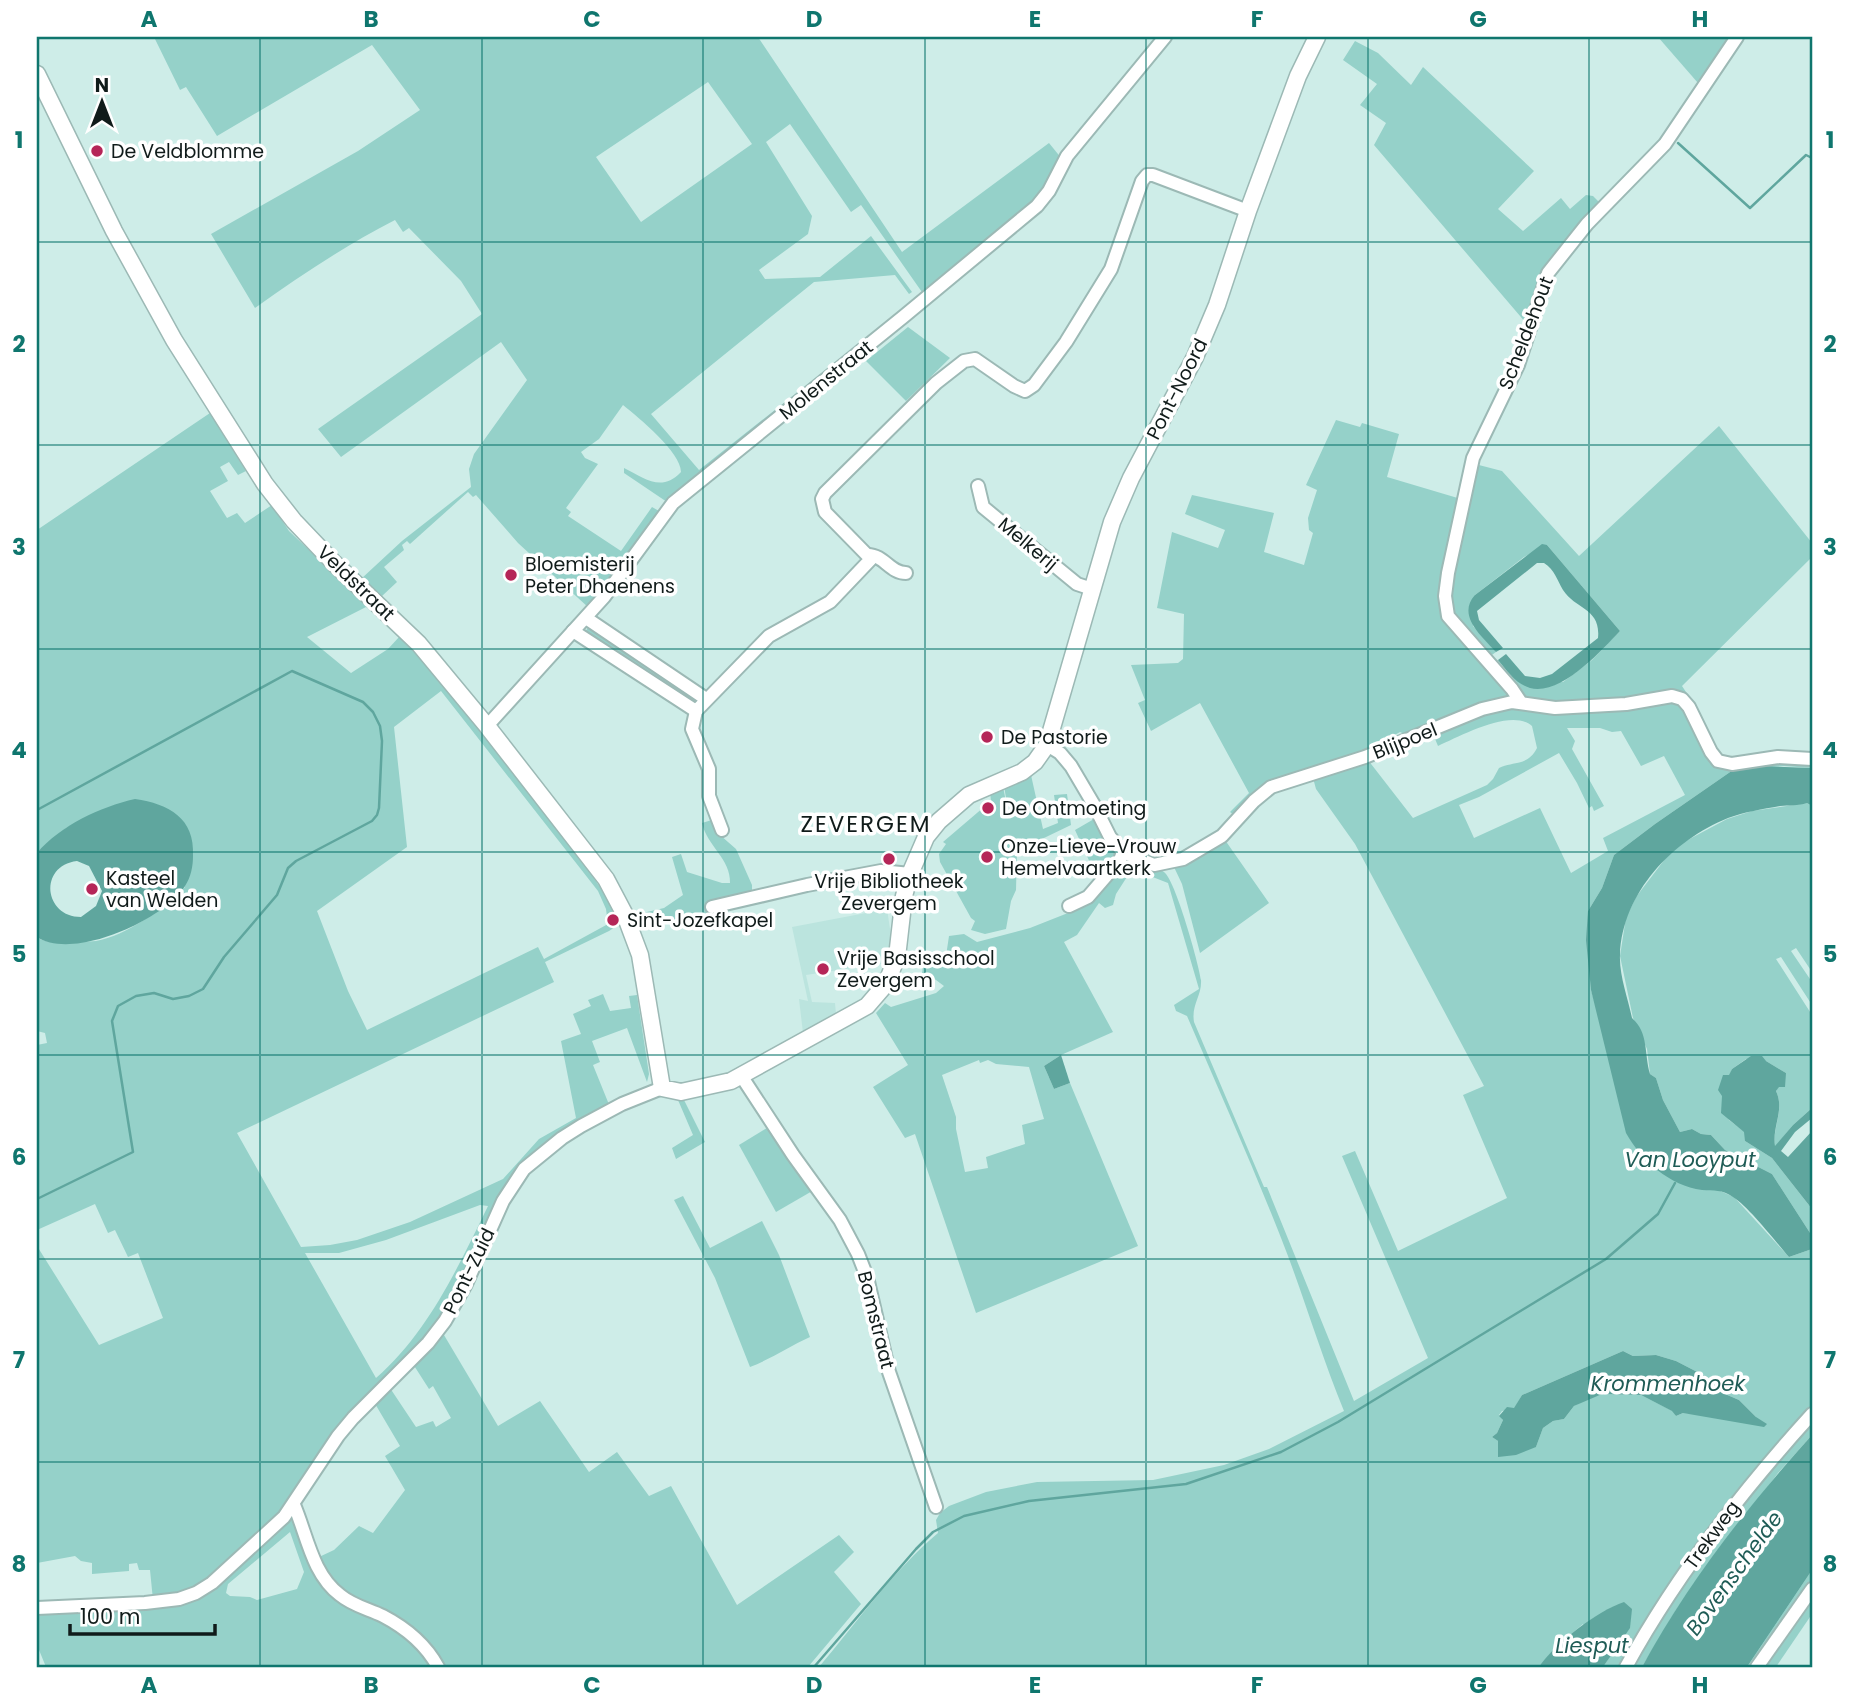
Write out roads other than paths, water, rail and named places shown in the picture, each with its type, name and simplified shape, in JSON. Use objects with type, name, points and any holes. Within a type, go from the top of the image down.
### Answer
[{"type":"street","name":"Molenstraat","points":[[487,726],[586,618],[673,503],[1037,206],[1049,191],[1068,156],[1165,37]]},
{"type":"street","name":"Pont-Noord","points":[[1047,745],[1112,522],[1131,478],[1172,405],[1201,344],[1217,306],[1248,211],[1298,76],[1317,37]]},
{"type":"street","name":"Scheldehout","points":[[1520,701],[1513,689],[1448,616],[1446,608],[1448,573],[1473,458],[1518,365],[1548,273],[1587,224],[1665,144],[1737,37]]},
{"type":"street","name":"Veldstraat","points":[[37,74],[114,231],[162,318],[265,484],[294,521],[334,563],[419,645],[487,726],[606,879],[625,915],[640,955],[662,1088]]},
{"type":"street","points":[[722,830],[709,796],[709,769],[692,729],[696,711],[769,636],[830,602],[871,559],[825,512],[822,499],[825,493],[936,383],[964,361],[975,359],[1025,391],[1034,385],[1066,342],[1111,269],[1142,181],[1147,175],[1248,211]]},
{"type":"street","name":"Melkerij","points":[[978,486],[983,507],[1077,584],[1092,589]]},
{"type":"street","points":[[868,555],[877,555],[897,572],[906,573]]},
{"type":"street","points":[[586,618],[706,699]]},
{"type":"street","points":[[573,631],[696,711]]},
{"type":"street","name":"Blijpoel","points":[[1123,852],[1154,865],[1183,859],[1222,836],[1262,793],[1271,787],[1365,757],[1482,709],[1520,701],[1555,708],[1626,704],[1672,696],[1682,699],[1689,707],[1718,761],[1732,764],[1778,757],[1812,759]]},
{"type":"street","points":[[712,907],[881,871],[909,874],[926,837],[950,810],[977,791],[1022,772],[1035,762],[1047,745],[1071,766],[1110,837],[1123,852],[1120,860],[1088,897],[1069,906]]},
{"type":"street","name":"Pont-Zuid","points":[[37,1608],[145,1603],[189,1597],[212,1583],[261,1541],[293,1505],[338,1436],[366,1404],[428,1343],[445,1321],[467,1284],[503,1201],[524,1169],[562,1138],[622,1104],[662,1088],[681,1092],[731,1081],[867,1006],[886,984],[898,957],[909,874]]},
{"type":"street","name":"Bomstraat","points":[[742,1076],[793,1156],[840,1220],[858,1254],[867,1277],[889,1372],[936,1507]]},
{"type":"street","name":"Trekweg","points":[[1626,1667],[1686,1569],[1733,1506],[1812,1414]]},
{"type":"street","points":[[293,1505],[316,1566],[327,1582],[340,1595],[368,1612],[382,1615],[407,1631],[424,1647],[438,1667]]},
{"type":"street","points":[[1757,1667],[1812,1590]]},
{"type":"water","points":[[1542,544],[1547,545],[1620,631],[1580,670],[1567,679],[1542,689],[1530,688],[1520,683],[1498,660],[1506,654],[1525,676],[1540,678],[1552,674],[1598,638],[1598,628],[1592,615],[1568,597],[1551,569],[1544,563],[1537,563],[1477,611],[1479,620],[1503,648],[1496,652],[1474,626],[1468,611],[1475,595]]},
{"type":"water","name":"Van Looyput","points":[[1758,766],[1812,768],[1812,806],[1807,803],[1780,806],[1734,816],[1688,840],[1654,872],[1641,890],[1623,932],[1620,963],[1632,1018],[1644,1037],[1650,1074],[1656,1078],[1663,1100],[1680,1132],[1692,1129],[1711,1135],[1725,1150],[1772,1174],[1812,1236],[1812,1249],[1789,1257],[1754,1216],[1729,1194],[1690,1188],[1679,1183],[1648,1162],[1632,1143],[1626,1133],[1591,990],[1586,940],[1588,911],[1602,888],[1614,855],[1733,770]]},
{"type":"water","points":[[135,799],[159,805],[178,815],[184,823],[190,832],[193,856],[185,886],[158,912],[117,933],[72,944],[53,943],[37,937],[37,853],[58,834],[82,818]],"holes":[[[77,861],[89,866],[102,891],[96,906],[81,917],[69,915],[53,901],[51,881],[64,865]]]},
{"type":"water","points":[[1061,1055],[1070,1083],[1054,1089],[1044,1066]]},
{"type":"water","points":[[1751,1056],[1762,1056],[1786,1073],[1785,1087],[1779,1087],[1776,1091],[1779,1111],[1775,1146],[1812,1108],[1812,1118],[1795,1132],[1781,1151],[1788,1157],[1812,1131],[1812,1209],[1772,1158],[1745,1141],[1744,1132],[1721,1113],[1722,1096],[1718,1090],[1723,1075],[1729,1075],[1732,1069]]},
{"type":"water","name":"Krommenhoek","points":[[1623,1351],[1633,1356],[1656,1355],[1676,1361],[1705,1376],[1767,1424],[1764,1427],[1683,1413],[1676,1416],[1672,1411],[1641,1395],[1602,1394],[1574,1406],[1564,1419],[1553,1421],[1543,1428],[1536,1447],[1516,1455],[1498,1457],[1498,1441],[1492,1437],[1503,1420],[1499,1416],[1507,1407],[1514,1408],[1522,1395]]},
{"type":"water","name":"Bovenschelde","points":[[1812,1435],[1812,1570],[1747,1667],[1642,1667],[1679,1605],[1720,1546]]},
{"type":"water","name":"Liesput","points":[[1624,1602],[1632,1609],[1630,1628],[1603,1667],[1539,1667],[1555,1648],[1577,1629]]},
{"type":"waterway","points":[[1678,143],[1750,208],[1806,155],[1812,158]]},
{"type":"waterway","points":[[37,810],[292,671],[363,702],[373,712],[380,726],[382,741],[379,808],[372,821],[296,861],[288,868],[277,895],[224,957],[203,989],[189,996],[173,999],[154,993],[136,996],[118,1006],[112,1021],[133,1152],[37,1199]]},
{"type":"waterway","points":[[814,1667],[933,1532],[964,1516],[1029,1501],[1186,1484],[1281,1452],[1338,1422],[1606,1259],[1658,1214],[1675,1183]]},
{"type":"place","name":"De Veldblomme","points":[[97,151]]},
{"type":"place","name":"Bloemisterij Peter Dhaenens","points":[[511,575]]},
{"type":"place","name":"De Pastorie","points":[[987,737]]},
{"type":"place","name":"De Ontmoeting","points":[[988,808]]},
{"type":"place","name":"Onze-Lieve-Vrouw Hemelvaartkerk","points":[[987,857]]},
{"type":"place","name":"Vrije Bibliotheek Zevergem","points":[[889,859]]},
{"type":"place","name":"Kasteel van Welden","points":[[92,889]]},
{"type":"place","name":"Sint-Jozefkapel","points":[[613,920]]},
{"type":"place","name":"Vrije Basisschool Zevergem","points":[[823,969]]},
{"type":"district","name":"ZEVERGEM","points":[[866,824]]}]
